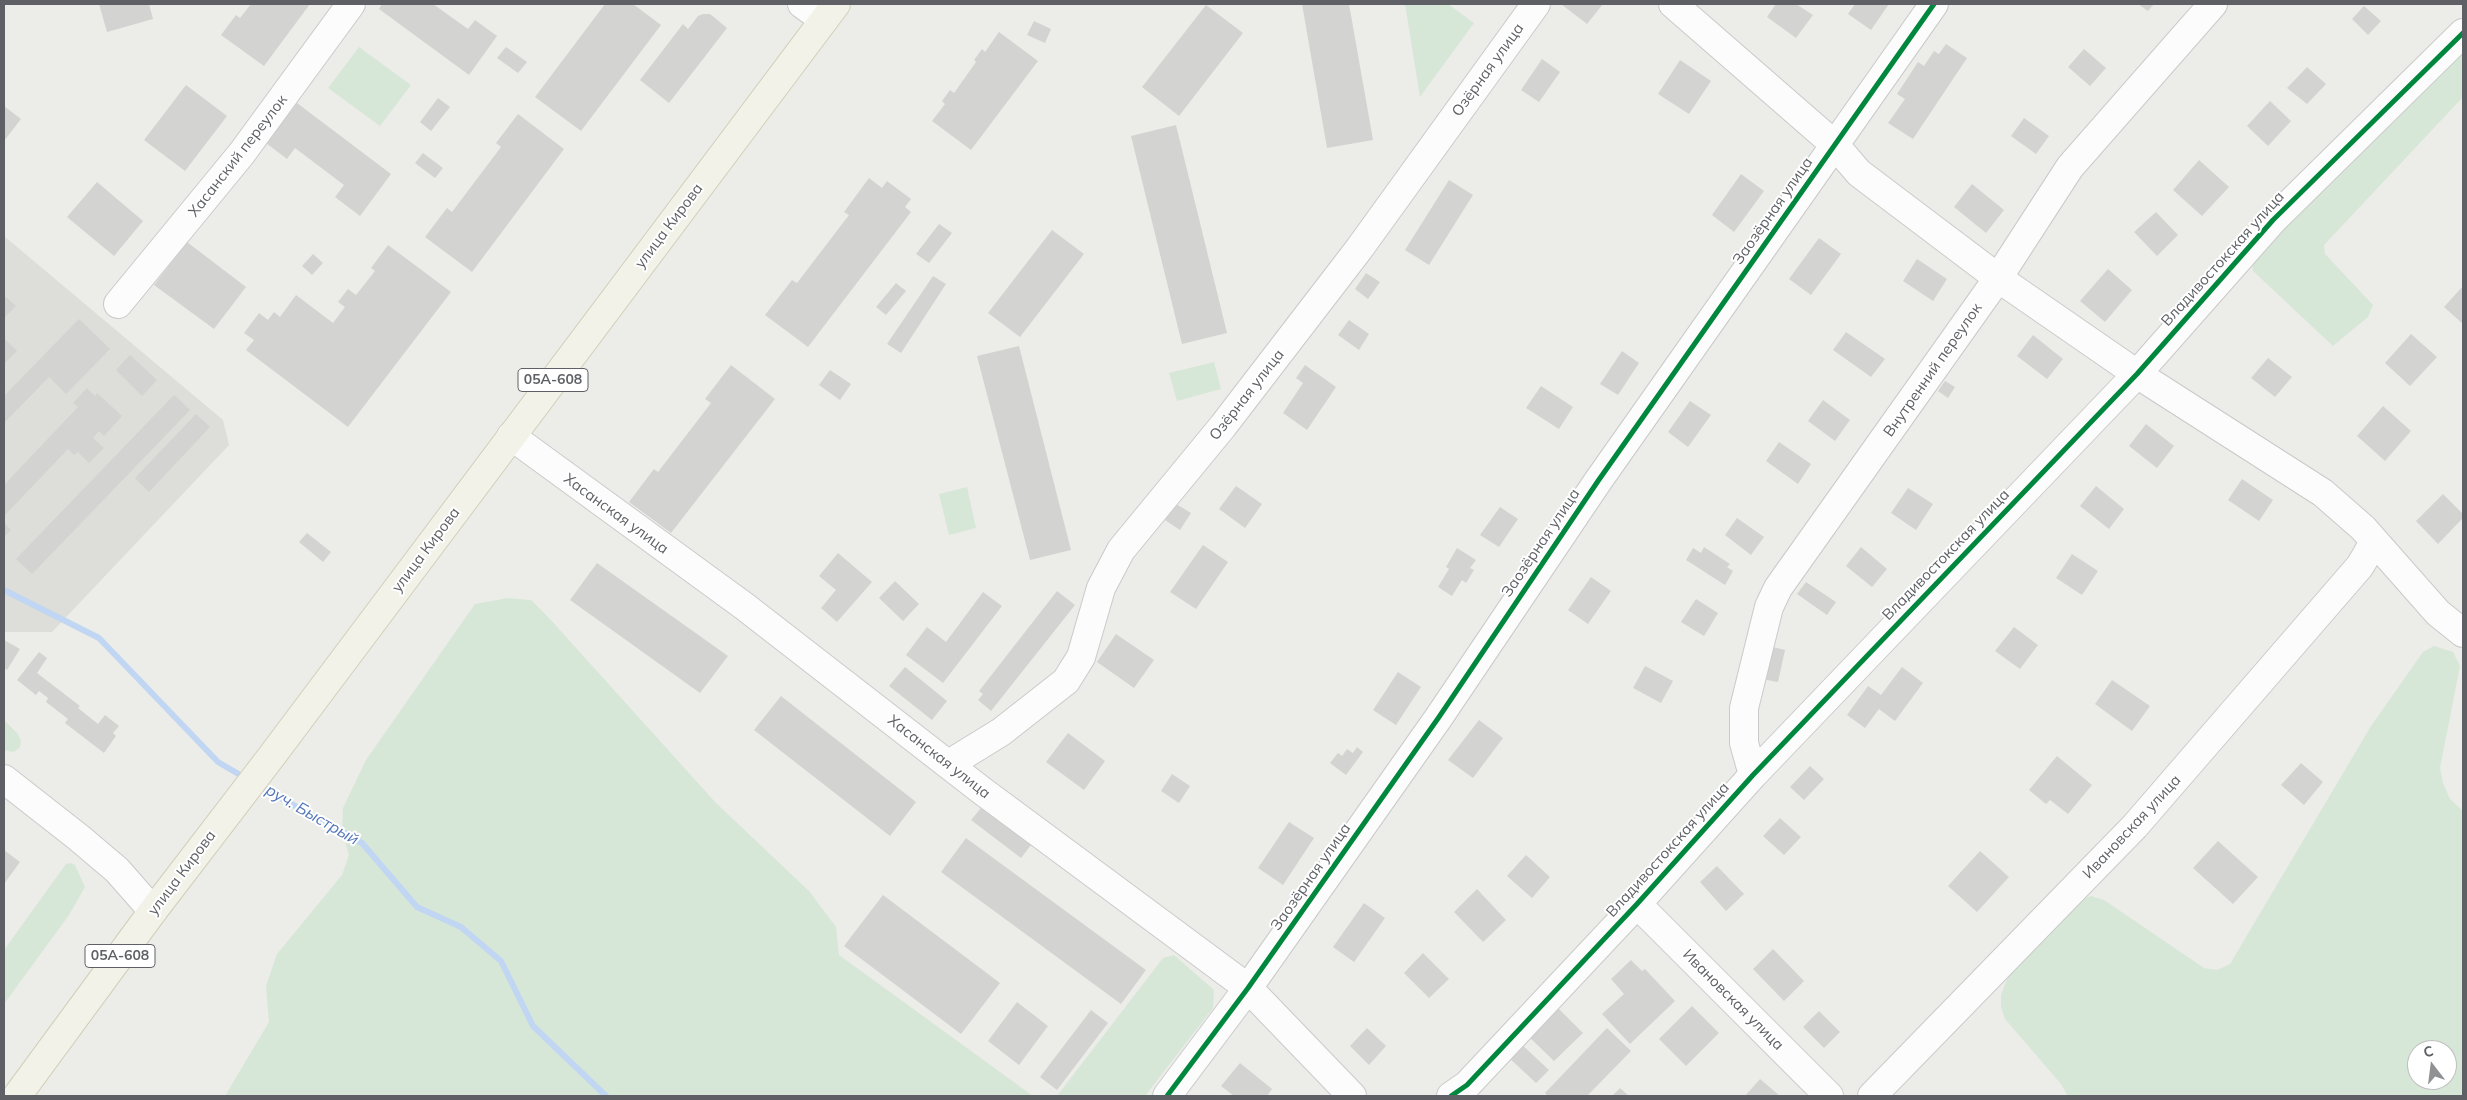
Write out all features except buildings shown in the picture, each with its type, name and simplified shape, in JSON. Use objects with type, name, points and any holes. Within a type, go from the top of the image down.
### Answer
[{"type":"main road","name":"улица Кирова","points":[[17,1096],[153,911],[271,757],[830,12]]},
{"type":"street","name":"Хасанский переулок","points":[[118,304],[242,152],[351,4]]},
{"type":"street","points":[[802,4],[830,12]]},
{"type":"street","name":"Озёрная улица","points":[[949,764],[1001,732],[1066,681],[1081,657],[1100,588],[1121,550],[1223,426],[1359,249],[1536,4]]},
{"type":"street","points":[[1673,4],[1835,145],[1859,173],[1998,278],[2136,374],[2323,493],[2363,528],[2438,613],[2463,633]]},
{"type":"street","name":"Заозёрная улица","points":[[1167,1096],[1248,988],[1439,717],[1598,481],[1934,4]]},
{"type":"street","name":"Внутренний переулок","points":[[1753,775],[1744,743],[1744,708],[1769,607],[1778,588],[1998,278],[2070,167],[2213,4]]},
{"type":"street","name":"Владивостокская улица","points":[[1466,1092],[1753,775],[2136,374],[2273,220],[2463,33]]},
{"type":"street","name":"Хасанская улица","points":[[511,436],[744,606],[949,764],[1248,988],[1352,1096]]},
{"type":"street","name":"Ивановская улица","points":[[1872,1096],[2135,826],[2360,566],[2374,542]]},
{"type":"street","points":[[4,779],[117,870],[153,911]]},
{"type":"street","name":"Ивановская улица","points":[[1637,904],[1829,1096]]},
{"type":"shaded area","points":[[4,236],[223,420],[229,445],[52,632],[4,632]]},
{"type":"green space","points":[[1405,4],[1448,4],[1474,23],[1420,97]]},
{"type":"green space","points":[[359,47],[411,85],[380,126],[328,88]]},
{"type":"green space","points":[[2463,49],[2463,97],[2324,245],[2325,254],[2373,305],[2368,317],[2333,346],[2253,271],[2252,261]]},
{"type":"green space","points":[[1214,362],[1221,389],[1177,401],[1169,373]]},
{"type":"green space","points":[[967,487],[976,528],[949,535],[939,494]]},
{"type":"green space","points":[[508,598],[531,600],[716,803],[809,891],[836,927],[839,955],[1033,1096],[225,1096],[269,1022],[266,986],[277,954],[342,875],[349,855],[342,831],[343,808],[366,760],[475,604]]},
{"type":"green space","points":[[2434,646],[2453,652],[2460,666],[2440,768],[2443,783],[2450,799],[2463,811],[2463,1096],[2068,1096],[2061,1084],[2005,1019],[2001,1007],[2001,995],[2007,979],[2021,960],[2077,902],[2091,896],[2104,900],[2204,968],[2217,970],[2230,964],[2371,726],[2423,652]]},
{"type":"green space","points":[[4,720],[18,734],[21,741],[20,747],[14,752],[4,750]]},
{"type":"green space","points":[[66,864],[75,865],[85,887],[69,915],[4,1004],[4,950]]},
{"type":"green space","points":[[1174,955],[1214,990],[1213,1008],[1145,1096],[1057,1096],[1163,958]]},
{"type":"waterway","name":"руч. Быстрый","points":[[4,590],[99,638],[218,762],[247,779]]},
{"type":"waterway","name":"руч. Быстрый","points":[[257,785],[362,843],[417,907],[461,927],[501,961],[533,1026],[606,1096]]},
{"type":"cycle path","points":[[1167,1096],[1248,988],[1439,717],[1598,481],[1934,4]]},
{"type":"cycle path","points":[[1451,1096],[1467,1085],[1637,904],[1753,775],[2137,374],[2273,220],[2463,33]]}]
